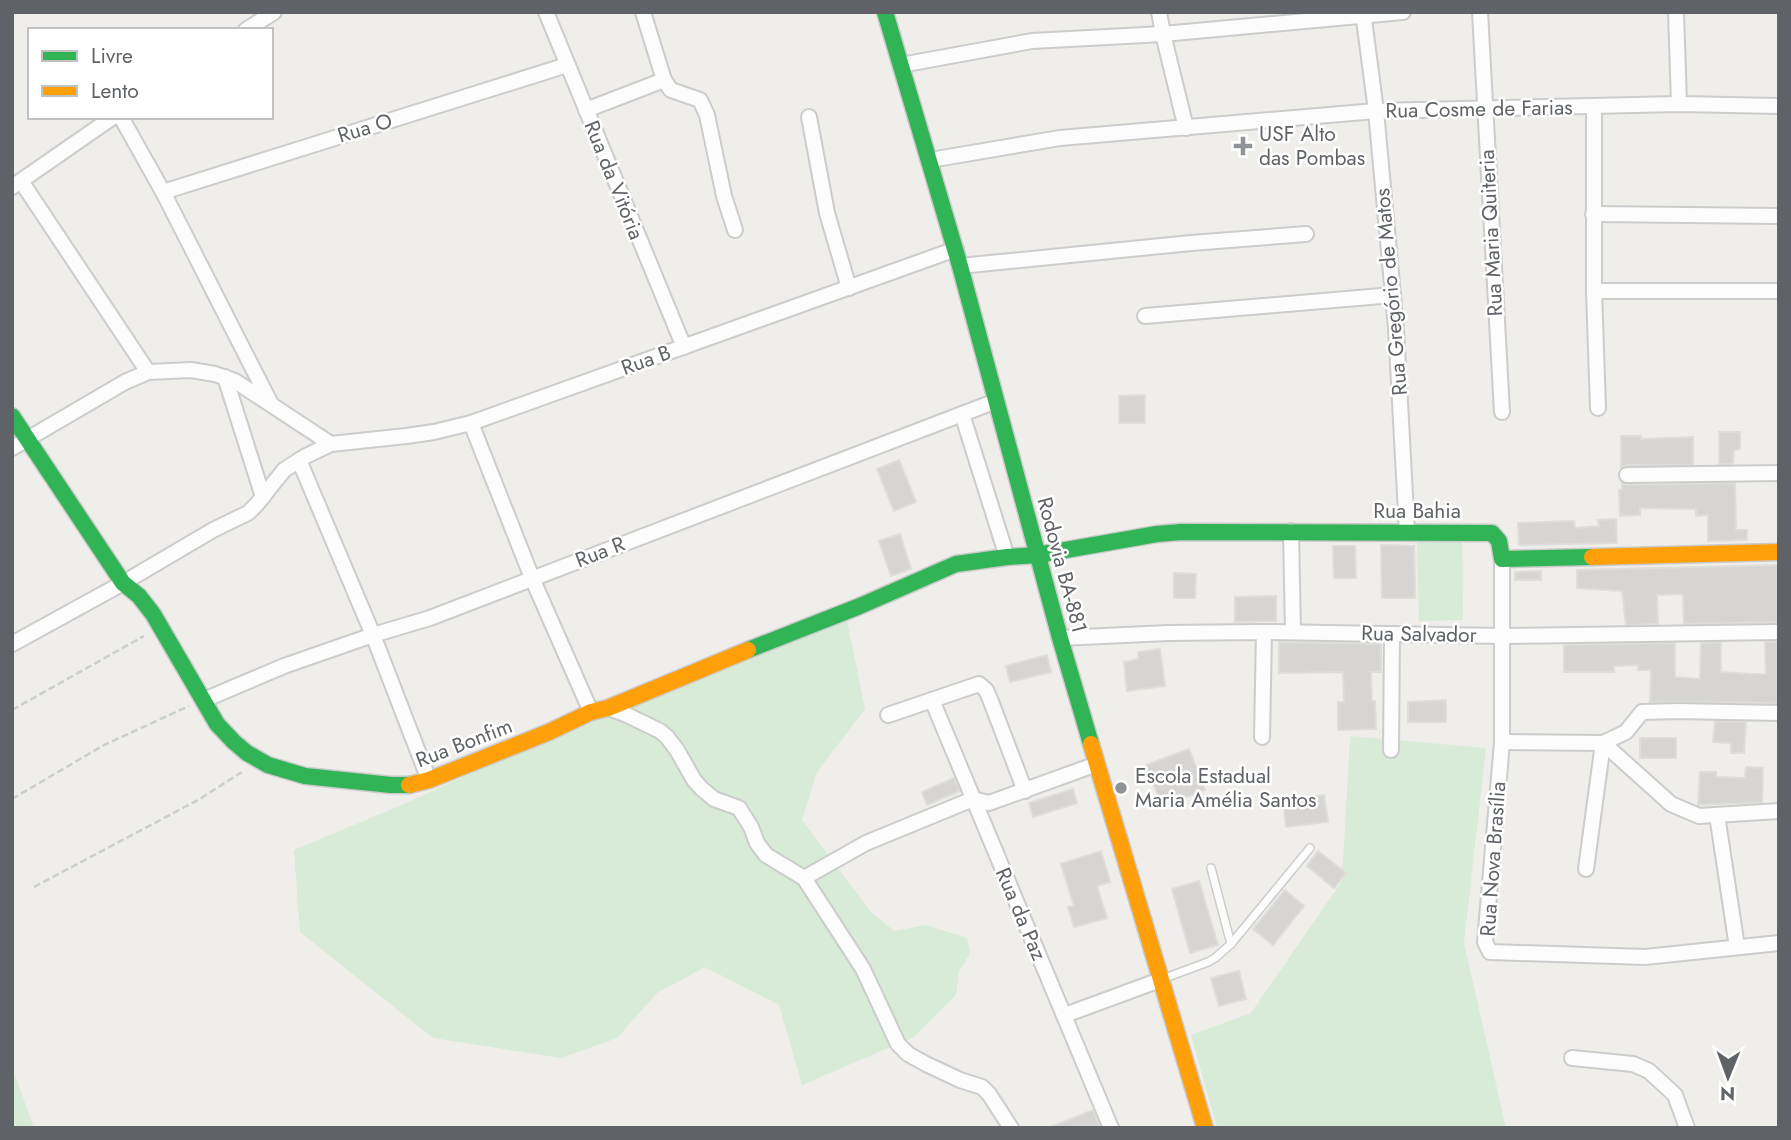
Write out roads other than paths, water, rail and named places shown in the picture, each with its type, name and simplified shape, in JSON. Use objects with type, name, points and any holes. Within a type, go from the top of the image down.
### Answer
[{"type":"street","points":[[249,28],[274,12]]},
{"type":"street","name":"Rua da Vitória","points":[[546,12],[684,347]]},
{"type":"street","points":[[643,12],[664,80],[671,90],[700,100],[707,115],[724,196],[735,230]]},
{"type":"street","name":"Rodovia BA-881","points":[[886,12],[956,249],[1060,638],[1205,1128]]},
{"type":"street","points":[[1159,12],[1186,128]]},
{"type":"street","points":[[901,65],[1032,41],[1163,34],[1403,12]]},
{"type":"street","name":"Rua Maria Quiteria","points":[[1480,12],[1502,412]]},
{"type":"street","points":[[1676,12],[1679,104]]},
{"type":"street","name":"Rua Gregório de Matos","points":[[1363,14],[1376,111],[1396,328],[1407,532]]},
{"type":"street","name":"Rua O","points":[[163,192],[567,65]]},
{"type":"street","points":[[586,110],[664,80]]},
{"type":"street","name":"Rua Cosme de Farias","points":[[930,160],[1060,138],[1376,111],[1679,104],[1779,106]]},
{"type":"street","points":[[1594,106],[1593,215],[1598,408]]},
{"type":"street","points":[[809,117],[827,213],[849,288]]},
{"type":"street","points":[[110,119],[17,184],[148,372]]},
{"type":"street","points":[[122,119],[163,192],[271,404]]},
{"type":"street","points":[[1593,215],[1779,216]]},
{"type":"street","points":[[960,266],[1306,234]]},
{"type":"street","name":"Rua B","points":[[331,444],[434,432],[471,423],[956,249]]},
{"type":"street","points":[[1594,290],[1779,291]]},
{"type":"street","points":[[1145,316],[1393,295]]},
{"type":"street","points":[[12,447],[103,394],[148,372],[191,370],[215,373],[234,381],[331,444],[299,460],[279,474],[264,496],[242,516],[12,644]]},
{"type":"street","points":[[225,377],[264,496]]},
{"type":"street","name":"Rua R","points":[[204,700],[284,666],[430,618],[996,401]]},
{"type":"street","points":[[962,414],[1007,557]]},
{"type":"street","name":"Rua Bonfim","points":[[12,416],[123,583],[141,598],[226,735],[247,754],[270,766],[304,775],[361,783],[400,786],[421,783],[549,732],[591,712],[608,708],[860,606],[956,564],[1037,555]]},
{"type":"street","points":[[471,423],[532,578],[591,712]]},
{"type":"street","points":[[299,460],[373,635],[429,780]]},
{"type":"street","points":[[1627,475],[1779,474]]},
{"type":"street","name":"Rua Bahia","points":[[1037,555],[1181,531],[1291,531],[1492,533],[1500,540],[1502,559]]},
{"type":"street","points":[[1291,531],[1293,632]]},
{"type":"street","points":[[1502,559],[1779,552]]},
{"type":"street","name":"Rua Nova Brasília","points":[[1502,559],[1502,742],[1485,942],[1490,952],[1645,957],[1779,943]]},
{"type":"street","points":[[1262,737],[1264,632]]},
{"type":"street","name":"Rua Salvador","points":[[1060,638],[1264,632],[1503,636],[1779,632]]},
{"type":"street","points":[[1391,750],[1392,634]]},
{"type":"street","points":[[888,715],[980,684],[990,699],[1025,791]]},
{"type":"street","name":"Rua da Paz","points":[[932,700],[1111,1128]]},
{"type":"street","points":[[608,708],[647,724],[667,737],[701,788],[714,799],[739,808],[766,855],[804,878],[863,969],[898,1044],[908,1054],[926,1064],[982,1087],[1011,1128]]},
{"type":"street","points":[[1502,742],[1603,743],[1626,732],[1642,712],[1678,710],[1779,713]]},
{"type":"street","points":[[1603,743],[1671,804],[1699,816],[1779,811]]},
{"type":"street","points":[[1586,869],[1603,743]]},
{"type":"street","points":[[804,878],[866,843],[972,799],[989,803],[1097,764]]},
{"type":"street","points":[[1717,815],[1737,947]]},
{"type":"street","points":[[1065,1016],[1160,980]]},
{"type":"street","points":[[1573,1058],[1633,1064],[1649,1071],[1675,1095],[1687,1128]]},
{"type":"lane","points":[[1160,980],[1208,962],[1231,944],[1310,848]]},
{"type":"lane","points":[[1212,868],[1231,944]]},
{"type":"place","name":"USF Alto das Pombas","points":[[1243,146]]},
{"type":"place","name":"Escola Estadual Maria Amélia Santos","points":[[1121,788]]}]
